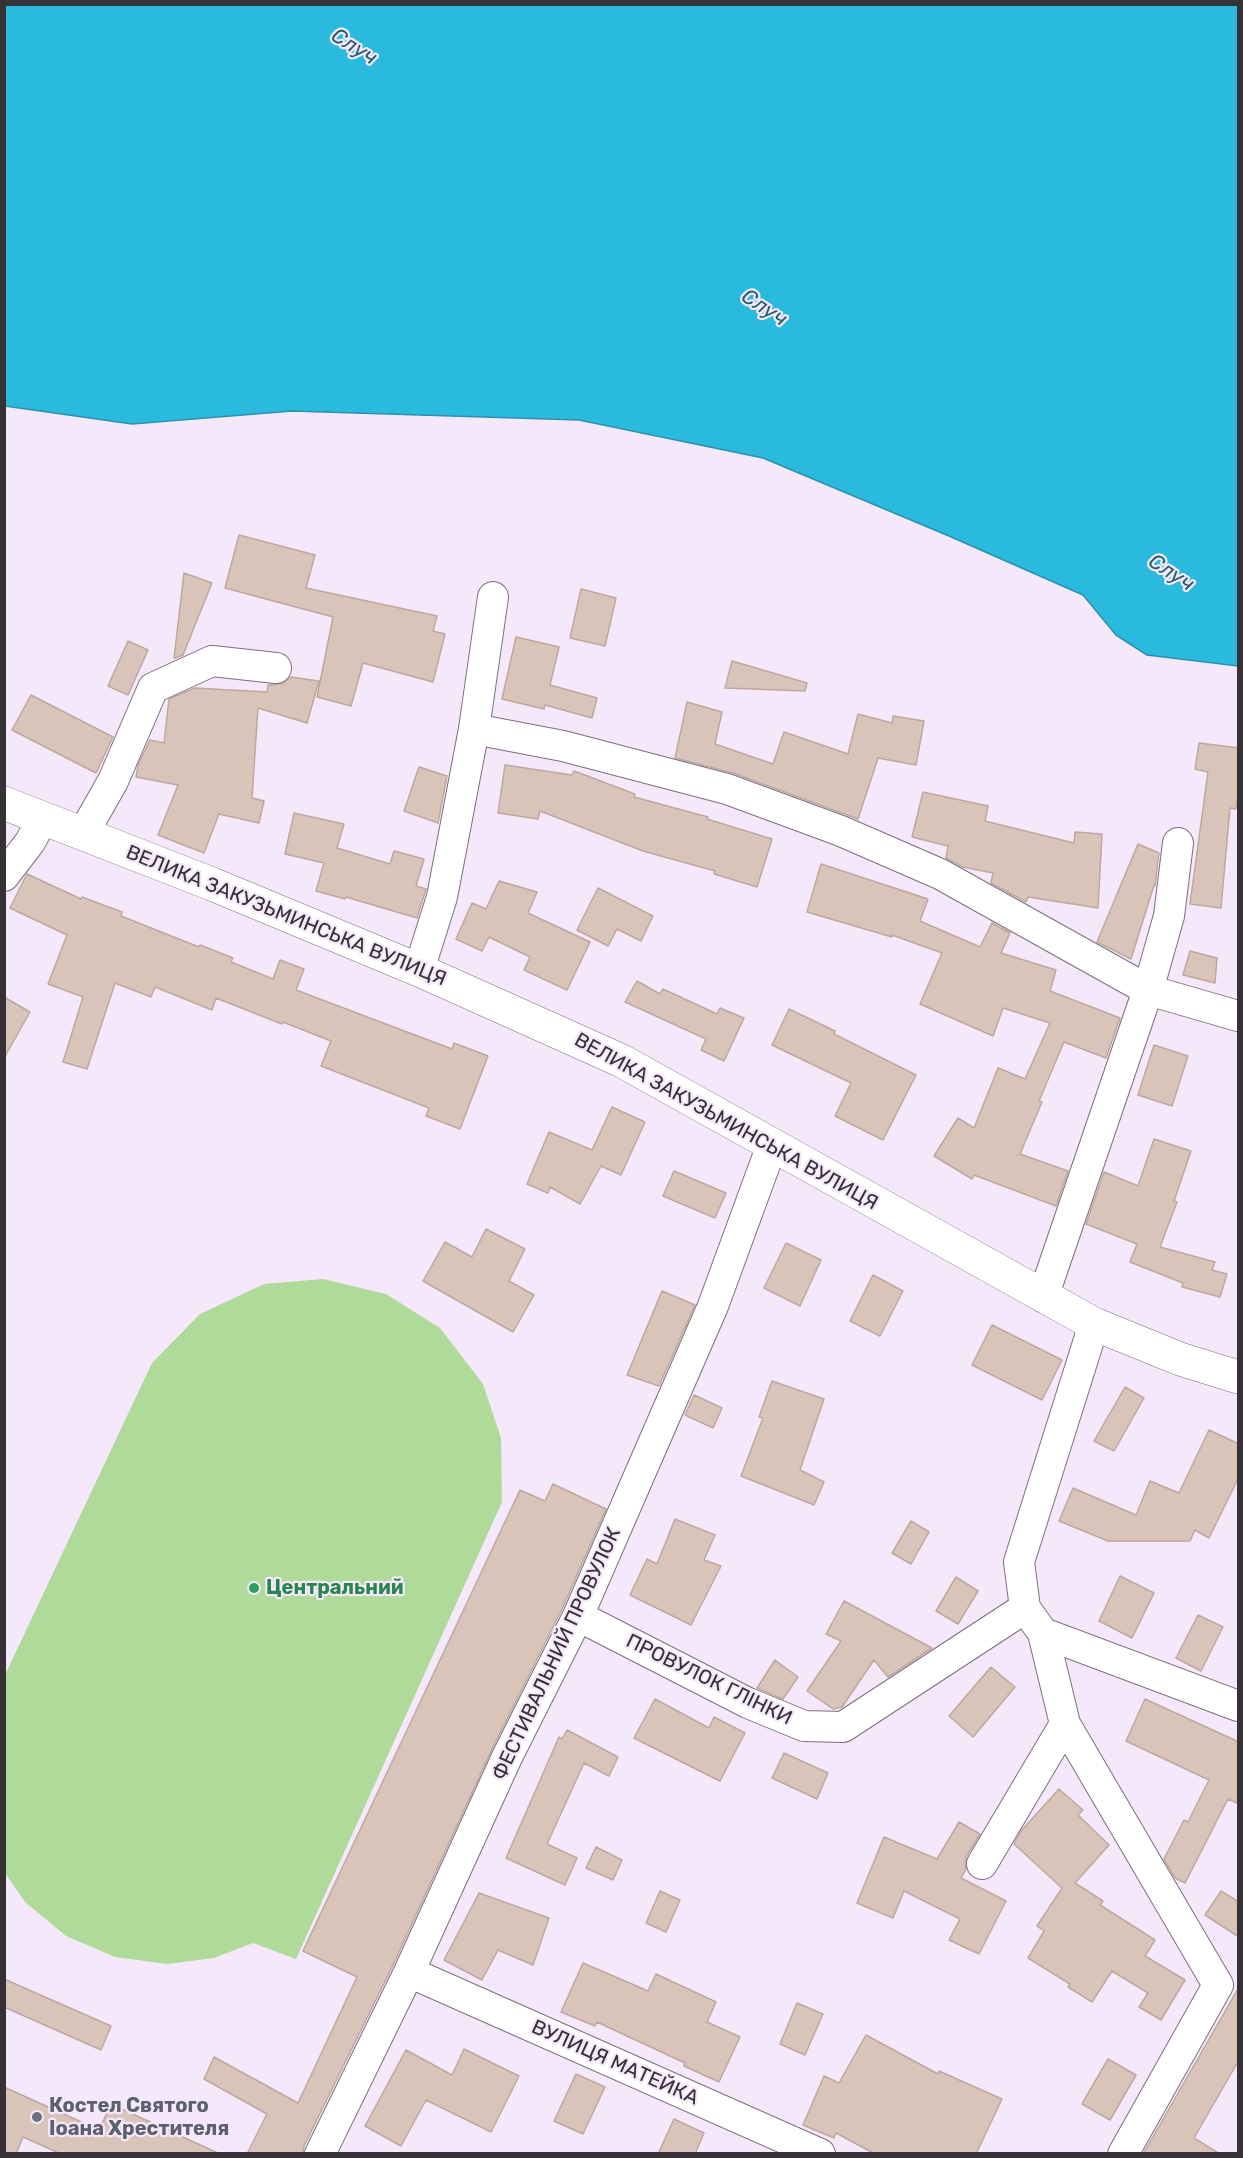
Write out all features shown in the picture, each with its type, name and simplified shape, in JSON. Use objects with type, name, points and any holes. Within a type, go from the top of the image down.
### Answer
[{"type":"street","points":[[419,970],[442,897],[474,729],[493,597]]},
{"type":"street","points":[[83,834],[112,781],[153,688],[212,661],[276,668]]},
{"type":"street","points":[[474,729],[563,746],[727,789],[841,831],[940,874],[1148,990],[1239,1016]]},
{"type":"street","name":"ВЕЛИКА ЗАКУЗЬМИНСЬКА ВУЛИЦЯ","points":[[4,803],[419,970],[622,1061],[1094,1324],[1180,1359],[1239,1377]]},
{"type":"street","points":[[4,876],[30,842],[43,818]]},
{"type":"street","points":[[1043,1297],[1148,990],[1169,916],[1178,843]]},
{"type":"street","name":"ФЕСТИВАЛЬНИЙ ПРОВУЛОК","points":[[320,2154],[409,1972],[507,1757],[578,1616],[713,1305],[772,1145]]},
{"type":"street","points":[[1094,1324],[1019,1562],[1025,1608],[1043,1633],[1065,1724],[1218,1985],[1122,2154]]},
{"type":"street","name":"ПРОВУЛОК ГЛІНКИ","points":[[578,1616],[748,1703],[804,1726],[843,1727],[1025,1608]]},
{"type":"street","points":[[1043,1633],[1239,1706]]},
{"type":"street","points":[[982,1864],[1065,1724]]},
{"type":"street","name":"ВУЛИЦЯ МАТЕЙКА","points":[[409,1972],[820,2154]]},
{"type":"green space","name":"Центральний","points":[[323,1279],[386,1294],[440,1328],[483,1384],[501,1438],[502,1502],[296,1959],[253,1943],[214,1958],[167,1964],[115,1957],[66,1936],[25,1902],[5,1873],[5,1675],[152,1363],[200,1314],[264,1284]]},
{"type":"water","name":"Случ","points":[[5,4],[1238,5],[1238,666],[1147,655],[1116,635],[1083,595],[763,458],[579,420],[292,411],[132,424],[5,406]]},
{"type":"building","points":[[239,535],[315,555],[306,588],[437,616],[433,631],[445,634],[433,682],[363,663],[351,706],[317,697],[333,617],[225,588]]},
{"type":"building","points":[[184,573],[212,583],[183,655],[174,658]]},
{"type":"building","points":[[581,589],[616,598],[605,646],[570,638]]},
{"type":"building","points":[[516,637],[559,647],[550,685],[597,698],[592,718],[545,705],[544,709],[502,699]]},
{"type":"building","points":[[128,641],[148,650],[128,695],[108,686]]},
{"type":"building","points":[[732,661],[807,683],[805,691],[725,688]]},
{"type":"building","points":[[291,677],[319,681],[307,723],[258,708],[252,798],[264,801],[259,823],[219,814],[204,853],[158,835],[178,785],[136,777],[138,765],[150,740],[164,743],[169,699],[195,688],[267,692],[268,685],[282,684]]},
{"type":"building","points":[[31,695],[113,737],[96,773],[12,730]]},
{"type":"building","points":[[687,702],[722,712],[715,744],[773,764],[784,732],[848,754],[858,714],[892,723],[893,716],[924,721],[916,765],[878,758],[858,819],[733,773],[675,758]]},
{"type":"building","points":[[1199,743],[1239,748],[1239,787],[1236,809],[1230,808],[1221,908],[1190,904],[1208,772],[1195,769]]},
{"type":"building","points":[[505,765],[572,775],[574,771],[635,794],[634,797],[708,817],[707,819],[772,839],[757,887],[714,874],[715,871],[643,851],[540,811],[538,819],[498,813]]},
{"type":"building","points":[[419,767],[447,776],[438,823],[404,811]]},
{"type":"building","points":[[923,792],[988,806],[985,821],[1074,843],[1075,832],[1102,834],[1098,908],[1028,897],[1026,902],[991,883],[993,873],[963,867],[946,858],[948,846],[912,837]]},
{"type":"building","points":[[294,813],[344,824],[337,848],[390,864],[394,851],[424,859],[416,886],[426,889],[417,918],[346,897],[345,899],[316,891],[324,863],[285,854]]},
{"type":"building","points":[[1138,844],[1159,853],[1155,886],[1131,959],[1097,942]]},
{"type":"building","points":[[821,864],[928,899],[920,921],[980,947],[992,923],[1010,933],[1001,953],[1056,970],[1050,991],[1120,1018],[1106,1058],[1064,1042],[1020,1154],[1068,1171],[1056,1206],[974,1175],[972,1179],[934,1156],[958,1118],[974,1128],[998,1068],[1025,1079],[1050,1023],[1003,1008],[993,1036],[920,1004],[942,953],[892,935],[892,937],[807,912]]},
{"type":"building","points":[[27,874],[81,899],[82,897],[122,912],[121,916],[233,958],[231,962],[273,979],[280,960],[304,969],[296,990],[452,1049],[454,1043],[488,1056],[460,1129],[426,1116],[429,1108],[321,1066],[331,1041],[216,998],[212,1010],[155,987],[151,997],[115,983],[87,1069],[63,1062],[83,997],[48,984],[67,935],[10,908]]},
{"type":"building","points":[[499,881],[537,892],[528,913],[590,942],[567,990],[524,970],[530,957],[489,937],[482,951],[456,939],[472,903],[486,909]]},
{"type":"building","points":[[598,888],[653,916],[641,941],[617,929],[608,946],[577,930]]},
{"type":"building","points":[[1190,951],[1217,958],[1215,983],[1183,975]]},
{"type":"building","points":[[637,981],[660,994],[663,989],[717,1014],[720,1008],[744,1018],[724,1061],[701,1050],[706,1039],[625,1002]]},
{"type":"building","points":[[4,997],[30,1012],[4,1058]]},
{"type":"building","points":[[789,1009],[916,1075],[883,1140],[835,1116],[851,1083],[772,1045]]},
{"type":"building","points":[[1154,1045],[1188,1056],[1172,1106],[1138,1095]]},
{"type":"building","points":[[612,1107],[645,1122],[621,1175],[601,1166],[580,1204],[550,1187],[548,1193],[527,1184],[549,1132],[592,1150]]},
{"type":"building","points":[[1154,1139],[1191,1151],[1174,1201],[1177,1202],[1160,1247],[1215,1262],[1212,1270],[1227,1274],[1220,1297],[1182,1287],[1183,1283],[1130,1262],[1137,1244],[1086,1224],[1104,1172],[1138,1186]]},
{"type":"building","points":[[674,1171],[726,1193],[715,1218],[663,1196]]},
{"type":"building","points":[[486,1229],[525,1249],[509,1281],[534,1295],[513,1332],[423,1281],[445,1242],[472,1257]]},
{"type":"building","points":[[786,1243],[821,1260],[800,1306],[764,1288]]},
{"type":"building","points":[[873,1275],[903,1291],[880,1336],[850,1321]]},
{"type":"building","points":[[662,1291],[695,1305],[659,1386],[627,1375]]},
{"type":"building","points":[[992,1325],[1062,1360],[1042,1400],[972,1365]]},
{"type":"building","points":[[772,1381],[824,1399],[800,1470],[824,1482],[814,1505],[741,1476],[763,1418],[759,1417]]},
{"type":"building","points":[[1125,1387],[1144,1398],[1114,1451],[1094,1441]]},
{"type":"building","points":[[694,1395],[722,1408],[713,1428],[685,1415]]},
{"type":"building","points":[[1209,1430],[1239,1444],[1239,1477],[1209,1538],[1195,1530],[1190,1541],[1108,1541],[1059,1521],[1073,1488],[1136,1515],[1150,1481],[1179,1493]]},
{"type":"building","points":[[553,1484],[606,1509],[562,1609],[492,1749],[393,1965],[304,2146],[303,2154],[247,2154],[267,2114],[204,2079],[214,2057],[298,2103],[357,1977],[303,1951],[520,1490],[545,1501]]},
{"type":"building","points":[[675,1519],[715,1535],[704,1560],[721,1566],[691,1625],[630,1595],[647,1559],[657,1564]]},
{"type":"building","points":[[911,1521],[929,1532],[911,1564],[892,1553]]},
{"type":"building","points":[[1120,1576],[1154,1593],[1132,1638],[1099,1621]]},
{"type":"building","points":[[956,1577],[978,1591],[958,1624],[936,1611]]},
{"type":"building","points":[[844,1601],[932,1648],[888,1677],[874,1660],[842,1707],[833,1709],[807,1691],[841,1641],[826,1634]]},
{"type":"building","points":[[1198,1615],[1223,1627],[1201,1671],[1176,1658]]},
{"type":"building","points":[[775,1660],[798,1677],[783,1699],[757,1688]]},
{"type":"building","points":[[991,1667],[1015,1687],[973,1737],[949,1716]]},
{"type":"building","points":[[655,1699],[709,1728],[714,1717],[745,1733],[720,1781],[634,1738]]},
{"type":"building","points":[[1145,1699],[1239,1742],[1239,1804],[1228,1799],[1185,1883],[1175,1878],[1164,1859],[1184,1820],[1188,1822],[1209,1780],[1126,1741]]},
{"type":"building","points":[[567,1730],[618,1757],[609,1776],[584,1763],[547,1844],[577,1858],[565,1885],[506,1858],[559,1737],[562,1739]]},
{"type":"building","points":[[784,1753],[828,1773],[817,1799],[772,1778]]},
{"type":"building","points":[[1059,1789],[1083,1810],[1078,1815],[1109,1845],[1075,1883],[1103,1901],[1100,1905],[1155,1940],[1145,1956],[1185,1980],[1161,2020],[1139,2007],[1148,1993],[1112,1971],[1092,2002],[1068,1987],[1070,1984],[1028,1958],[1044,1931],[1037,1926],[1062,1888],[1014,1844],[1021,1831]]},
{"type":"building","points":[[959,1822],[980,1834],[967,1855],[966,1869],[961,1878],[1006,1901],[979,1954],[949,1940],[960,1919],[904,1891],[893,1918],[857,1903],[884,1837],[937,1859]]},
{"type":"building","points":[[596,1847],[622,1860],[613,1880],[586,1868]]},
{"type":"building","points":[[660,1891],[680,1900],[666,1932],[646,1923]]},
{"type":"building","points":[[1221,1891],[1239,1902],[1239,1937],[1205,1915]]},
{"type":"building","points":[[479,1893],[549,1918],[533,1965],[498,1950],[482,1980],[444,1960]]},
{"type":"building","points":[[583,1963],[648,1991],[656,1974],[716,2002],[707,2022],[740,2037],[719,2082],[684,2066],[685,2063],[597,2022],[595,2026],[561,2012]]},
{"type":"building","points":[[4,1979],[111,2026],[101,2050],[4,2007]]},
{"type":"building","points":[[1239,1987],[1239,2060],[1194,2138],[1220,2154],[1143,2154]]},
{"type":"building","points":[[797,2003],[823,2014],[805,2055],[780,2044]]},
{"type":"building","points":[[866,2035],[938,2074],[939,2071],[1002,2099],[976,2154],[875,2154],[836,2133],[834,2138],[803,2125],[824,2076],[839,2083]]},
{"type":"building","points":[[464,2049],[519,2076],[491,2132],[426,2100],[401,2146],[365,2126],[406,2050],[452,2075]]},
{"type":"building","points":[[1108,2059],[1136,2075],[1110,2120],[1082,2104]]},
{"type":"building","points":[[576,2074],[605,2087],[583,2134],[554,2121]]},
{"type":"building","name":"Костел Святого Іоана Хрестителя","points":[[4,2087],[99,2130],[111,2104],[220,2154],[61,2154],[23,2137],[16,2154],[4,2154]]},
{"type":"building","points":[[674,2119],[704,2133],[695,2154],[658,2154]]},
{"type":"place","name":"Центральний","points":[[254,1588]]},
{"type":"place","name":"Костел Святого Іоана Хрестителя","points":[[37,2117]]}]
